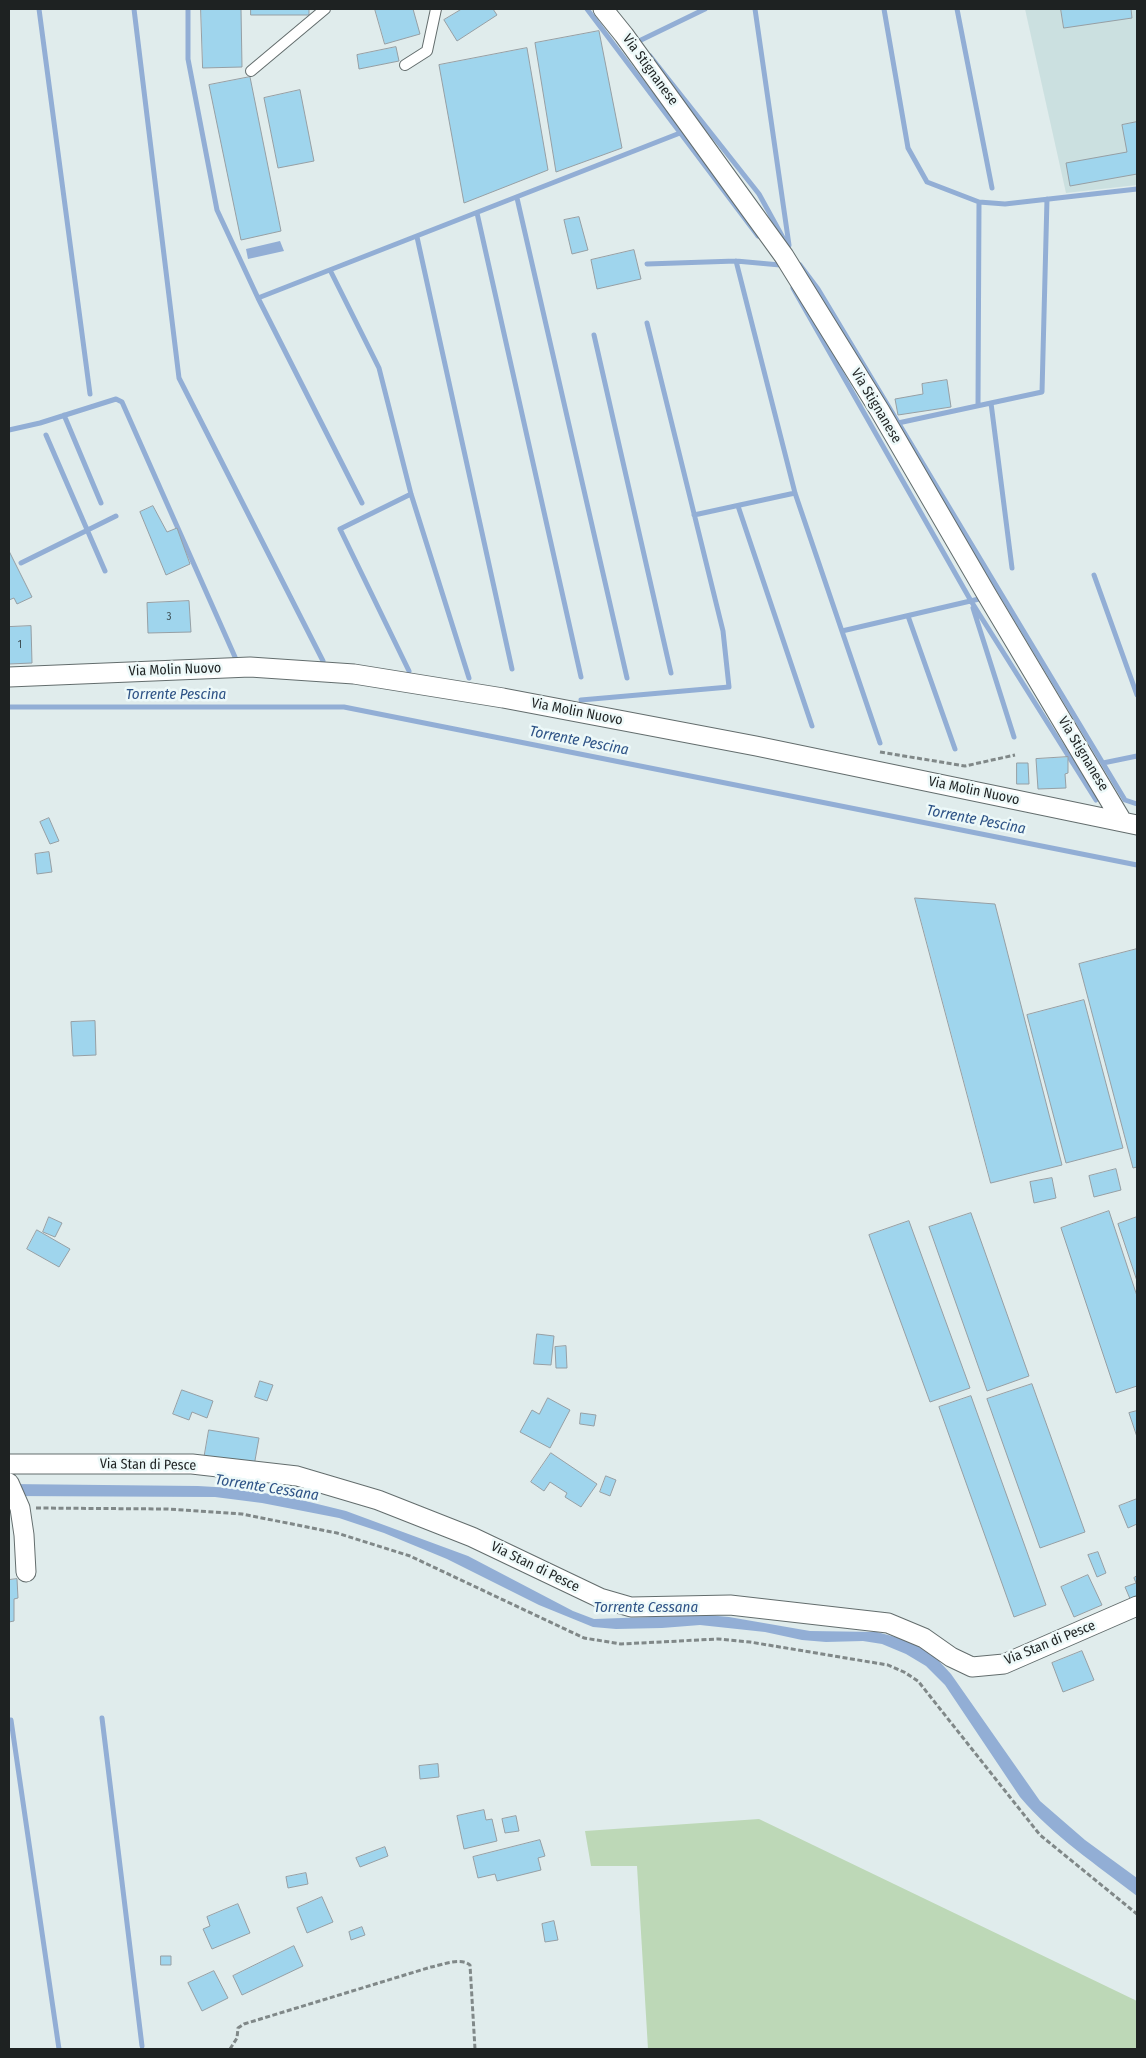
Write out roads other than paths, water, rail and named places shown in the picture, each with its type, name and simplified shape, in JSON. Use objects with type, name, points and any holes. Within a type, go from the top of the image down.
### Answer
[{"type":"street","name":"Via Stignanese","points":[[603,9],[624,34],[784,256],[880,411],[987,595],[1130,823]]},
{"type":"street","name":"Via Molin Nuovo","points":[[9,677],[250,668],[354,674],[503,698],[707,737],[1130,823]]},
{"type":"street","name":"Via Stan di Pesce","points":[[9,1464],[192,1464],[297,1476],[378,1500],[472,1537],[600,1598],[631,1607],[730,1605],[888,1624],[924,1638],[951,1657],[972,1667],[1004,1664],[1137,1606]]},
{"type":"street","points":[[9,1483],[20,1508],[26,1572]]},
{"type":"lane","points":[[251,71],[325,9]]},
{"type":"lane","points":[[404,66],[426,51],[436,9]]},
{"type":"water","points":[[280,241],[284,251],[248,259],[246,249]]},
{"type":"water","points":[[9,1484],[198,1486],[232,1488],[289,1497],[346,1511],[468,1556],[573,1611],[594,1619],[707,1615],[810,1631],[877,1632],[899,1638],[922,1647],[951,1674],[1040,1801],[1085,1840],[1137,1878],[1137,1896],[1076,1850],[1047,1825],[1020,1797],[945,1685],[926,1666],[906,1654],[882,1644],[863,1641],[826,1642],[802,1640],[765,1632],[700,1625],[616,1629],[593,1627],[539,1605],[447,1559],[384,1533],[339,1518],[262,1503],[215,1497],[9,1496]]},
{"type":"waterway","points":[[39,9],[90,394]]},
{"type":"waterway","points":[[134,9],[179,378],[323,661]]},
{"type":"waterway","points":[[188,9],[188,59],[217,210],[258,298],[362,503]]},
{"type":"waterway","points":[[587,9],[758,236]]},
{"type":"waterway","points":[[639,41],[705,9]]},
{"type":"waterway","points":[[755,9],[789,245]]},
{"type":"waterway","points":[[884,9],[908,148],[927,182],[979,202],[1005,204],[1137,189]]},
{"type":"waterway","points":[[957,9],[992,188]]},
{"type":"waterway","points":[[650,56],[759,194],[787,245]]},
{"type":"waterway","points":[[258,298],[680,133]]},
{"type":"waterway","points":[[517,198],[627,678]]},
{"type":"waterway","points":[[898,423],[1042,392],[1047,199]]},
{"type":"waterway","points":[[978,406],[979,202]]},
{"type":"waterway","points":[[477,213],[581,677]]},
{"type":"waterway","points":[[417,237],[512,669]]},
{"type":"waterway","points":[[736,261],[795,493],[880,743]]},
{"type":"waterway","points":[[647,264],[736,261],[780,265]]},
{"type":"waterway","points":[[800,265],[818,289],[1125,800],[1137,804]]},
{"type":"waterway","points":[[330,270],[379,368],[411,494],[469,678]]},
{"type":"waterway","points":[[793,288],[971,601],[1096,800]]},
{"type":"waterway","points":[[581,700],[729,687],[723,631],[647,323]]},
{"type":"waterway","points":[[594,335],[671,673]]},
{"type":"waterway","points":[[9,430],[40,423],[116,399],[122,402],[235,657]]},
{"type":"waterway","points":[[991,403],[1012,568]]},
{"type":"waterway","points":[[64,415],[101,503]]},
{"type":"waterway","points":[[46,435],[105,571]]},
{"type":"waterway","points":[[694,515],[795,493]]},
{"type":"waterway","points":[[409,671],[340,529],[411,494]]},
{"type":"waterway","points":[[738,506],[812,726]]},
{"type":"waterway","points":[[21,563],[116,516]]},
{"type":"waterway","points":[[1094,575],[1137,695]]},
{"type":"waterway","points":[[842,631],[979,599]]},
{"type":"waterway","points":[[973,608],[1014,737]]},
{"type":"waterway","points":[[908,616],[955,749]]},
{"type":"waterway","name":"Torrente Pescina","points":[[9,707],[344,707],[1137,865]]},
{"type":"waterway","points":[[1103,763],[1137,756]]},
{"type":"waterway","points":[[102,1718],[142,2046]]},
{"type":"waterway","points":[[11,1720],[59,2049]]},
{"type":"water label","name":"Torrente Cessana","points":[[267,1488]]},
{"type":"water label","name":"Torrente Cessana","points":[[646,1608]]}]
